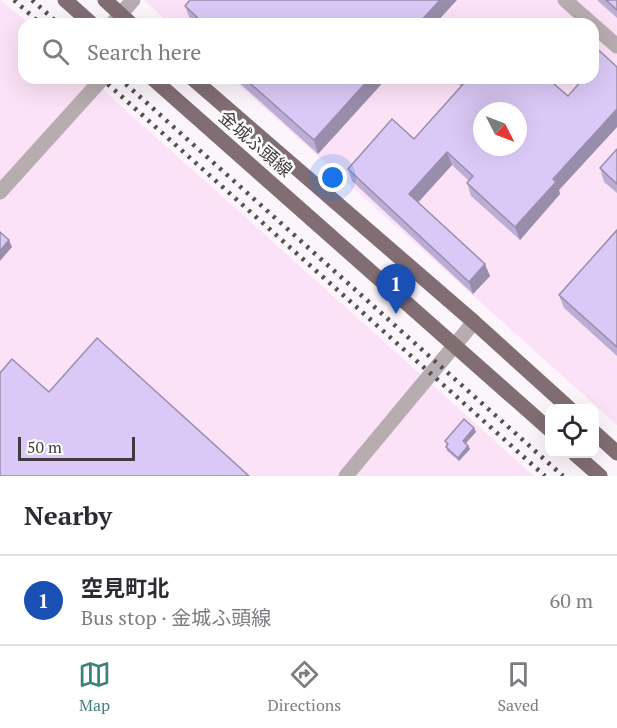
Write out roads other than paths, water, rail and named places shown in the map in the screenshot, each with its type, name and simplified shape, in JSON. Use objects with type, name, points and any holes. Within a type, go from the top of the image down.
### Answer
[{"type":"main road","points":[[65,0],[85,18]]},
{"type":"main road","points":[[105,0],[119,18]]},
{"type":"main road","name":"金城ふ頭線","points":[[159,84],[455,343],[545,426]]},
{"type":"main road","name":"金城ふ頭線","points":[[199,84],[474,322],[565,404]]},
{"type":"main road","points":[[599,437],[617,453]]},
{"type":"main road","points":[[580,458],[600,476]]},
{"type":"street","points":[[123,18],[133,0]]},
{"type":"street","points":[[565,0],[586,18]]},
{"type":"street","points":[[599,30],[617,46]]},
{"type":"street","points":[[0,192],[98,84]]},
{"type":"street","points":[[346,476],[474,322]]},
{"type":"railway","points":[[14,0],[34,18]]},
{"type":"railway","points":[[32,0],[52,18]]},
{"type":"railway","points":[[108,84],[545,476]]},
{"type":"railway","points":[[126,84],[563,476]]},
{"type":"place","name":"空見町北","points":[[396,314]]}]
